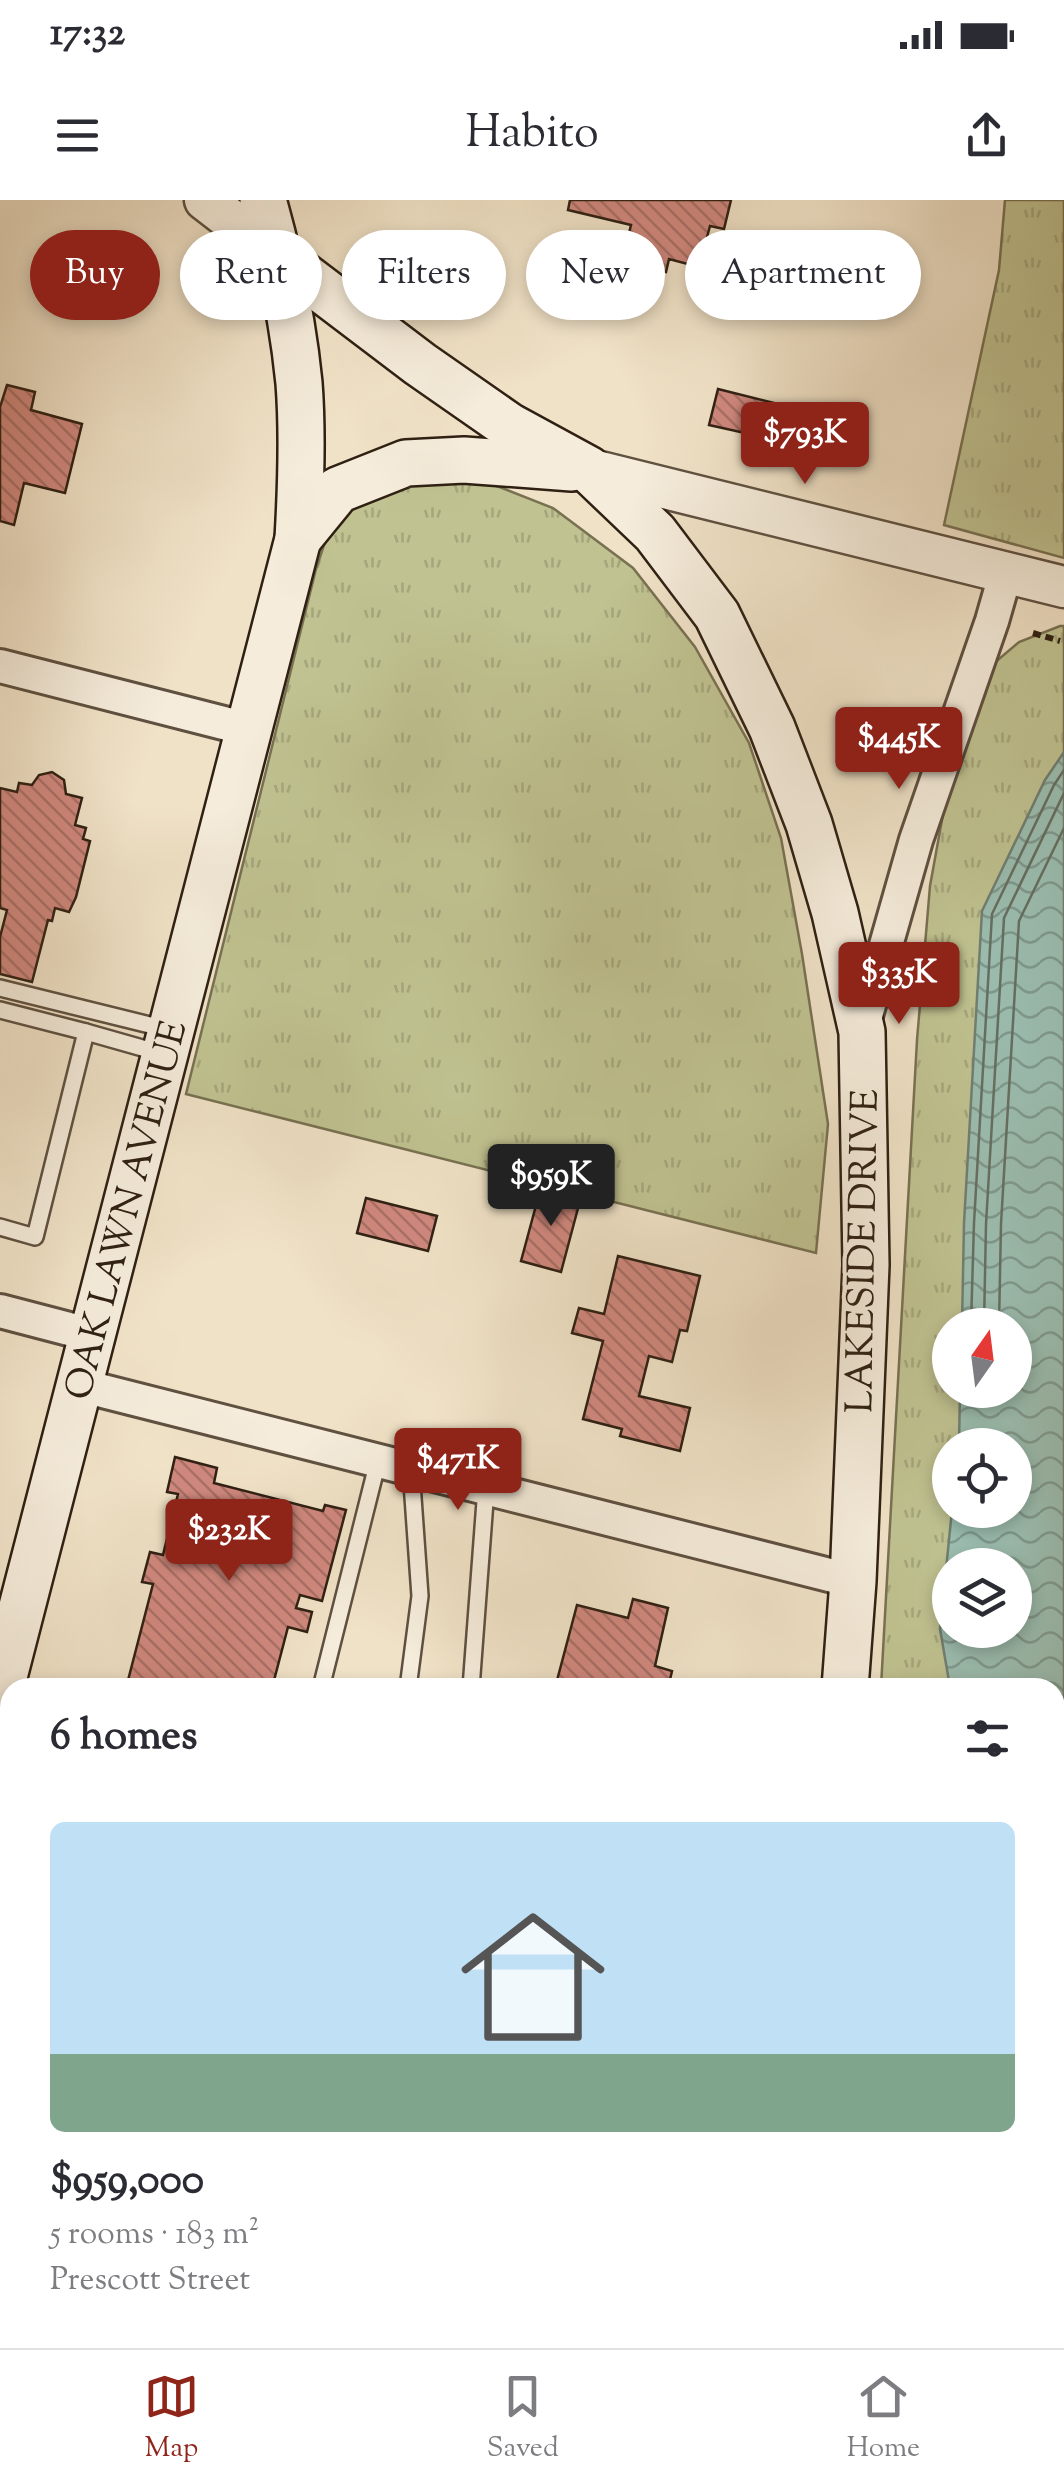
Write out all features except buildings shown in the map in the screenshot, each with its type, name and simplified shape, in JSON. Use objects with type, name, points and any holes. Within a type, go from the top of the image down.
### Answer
[{"type":"main road","points":[[263,200],[271,230]]},
{"type":"main road","name":"LAKESIDE DRIVE","points":[[322,290],[494,416],[588,469],[654,534],[717,615],[764,712],[809,824],[835,912],[862,1032],[866,1265],[846,1678]]},
{"type":"main road","points":[[288,320],[298,383],[302,474],[298,539]]},
{"type":"main road","points":[[298,539],[338,490],[406,462],[464,460],[588,469]]},
{"type":"main road","name":"OAK LAWN AVENUE","points":[[2,1678],[8,1628],[79,1385],[298,539]]},
{"type":"street","points":[[206,200],[244,230]]},
{"type":"street","points":[[588,469],[1064,588]]},
{"type":"street","points":[[862,1032],[916,840],[1006,572]]},
{"type":"street","points":[[0,666],[248,729]]},
{"type":"street","points":[[0,1311],[92,1335]]},
{"type":"street","points":[[79,1385],[853,1581]]},
{"type":"lane","points":[[0,988],[167,1042]]},
{"type":"lane","points":[[0,1010],[86,1032],[167,1042]]},
{"type":"lane","points":[[0,1227],[36,1237],[86,1032]]},
{"type":"lane","points":[[324,1678],[378,1461]]},
{"type":"lane","points":[[409,1678],[420,1596],[411,1469]]},
{"type":"lane","points":[[472,1678],[486,1488]]},
{"type":"path","points":[[1033,633],[1060,641]]},
{"type":"green space","points":[[1005,200],[1064,200],[1064,558],[944,525],[999,270]]},
{"type":"green space","points":[[435,476],[489,483],[553,508],[633,568],[695,647],[749,743],[781,838],[828,1124],[816,1253],[186,1094],[328,533],[354,505]]},
{"type":"green space","points":[[1064,626],[1064,1678],[882,1678],[917,1040],[930,886],[951,770],[986,670],[1019,642]]},
{"type":"water","points":[[1064,752],[1064,1678],[948,1678],[943,1648],[1032,1648],[1032,1548],[948,1548],[950,1528],[1032,1528],[1032,1428],[959,1428],[960,1408],[1032,1408],[1032,1308],[962,1308],[982,911],[1045,780]]}]
